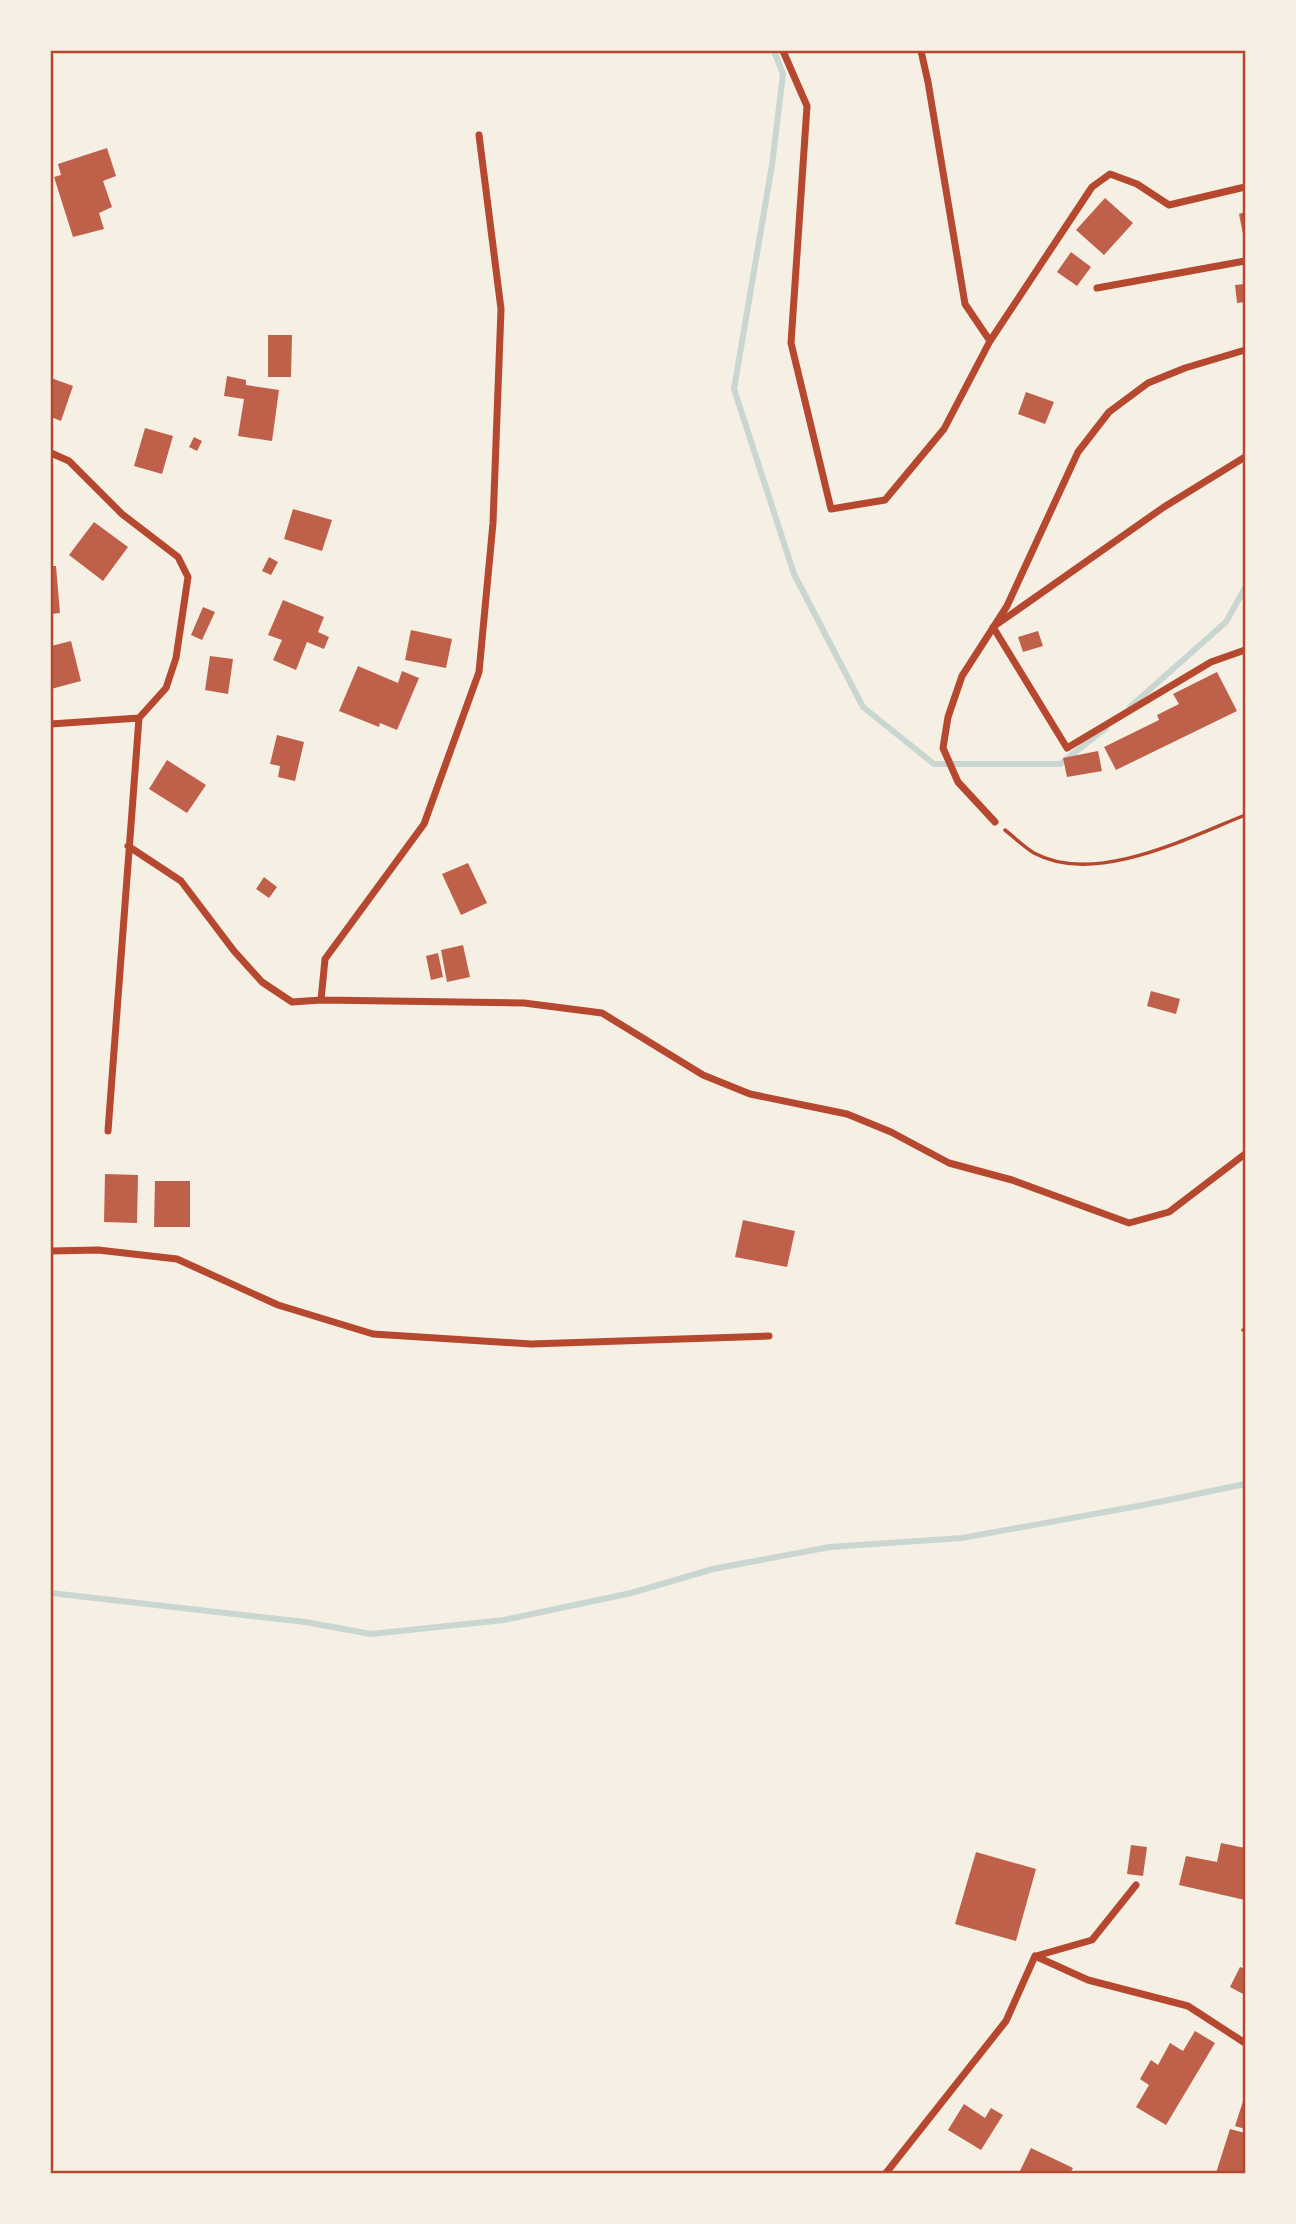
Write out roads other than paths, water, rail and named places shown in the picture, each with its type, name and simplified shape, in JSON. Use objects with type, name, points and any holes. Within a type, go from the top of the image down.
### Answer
[{"type":"street","points":[[783,51],[807,106],[791,343],[831,509],[885,500],[944,429],[990,341],[1091,187],[1110,174],[1137,184],[1170,205],[1245,187]]},
{"type":"street","points":[[921,51],[965,304],[990,341]]},
{"type":"street","points":[[321,1000],[325,959],[424,824],[479,672],[493,523],[501,309],[479,135]]},
{"type":"street","points":[[1097,288],[1245,261]]},
{"type":"street","points":[[995,822],[958,782],[943,748],[948,717],[962,676],[1007,606],[1078,453],[1110,412],[1148,383],[1185,368],[1245,350]]},
{"type":"street","points":[[51,453],[69,461],[122,514],[178,557],[188,577],[176,657],[166,688],[139,718],[108,1131]]},
{"type":"street","points":[[993,627],[1164,507],[1245,457]]},
{"type":"street","points":[[993,627],[1067,748],[1211,662],[1245,650]]},
{"type":"street","points":[[51,724],[139,718]]},
{"type":"street","points":[[128,846],[181,881],[234,951],[262,982],[292,1002],[321,1000],[524,1003],[602,1013],[703,1075],[750,1094],[847,1114],[891,1132],[949,1163],[1012,1180],[1129,1223],[1169,1212],[1245,1154]]},
{"type":"street","points":[[51,1251],[98,1250],[177,1259],[278,1305],[373,1334],[531,1344],[769,1336]]},
{"type":"street","points":[[1035,1956],[1092,1940],[1136,1885]]},
{"type":"street","points":[[1035,1956],[1088,1980],[1188,2006],[1245,2043]]},
{"type":"street","points":[[886,2173],[1006,2021],[1035,1956]]},
{"type":"waterway","points":[[774,51],[783,74],[772,165],[734,389],[794,574],[863,707],[934,764],[1060,764],[1106,728]]},
{"type":"waterway","points":[[1130,707],[1226,622],[1245,588]]},
{"type":"waterway","points":[[51,1593],[305,1622],[371,1634],[504,1620],[631,1593],[713,1569],[830,1547],[962,1538],[1245,1484]]}]
